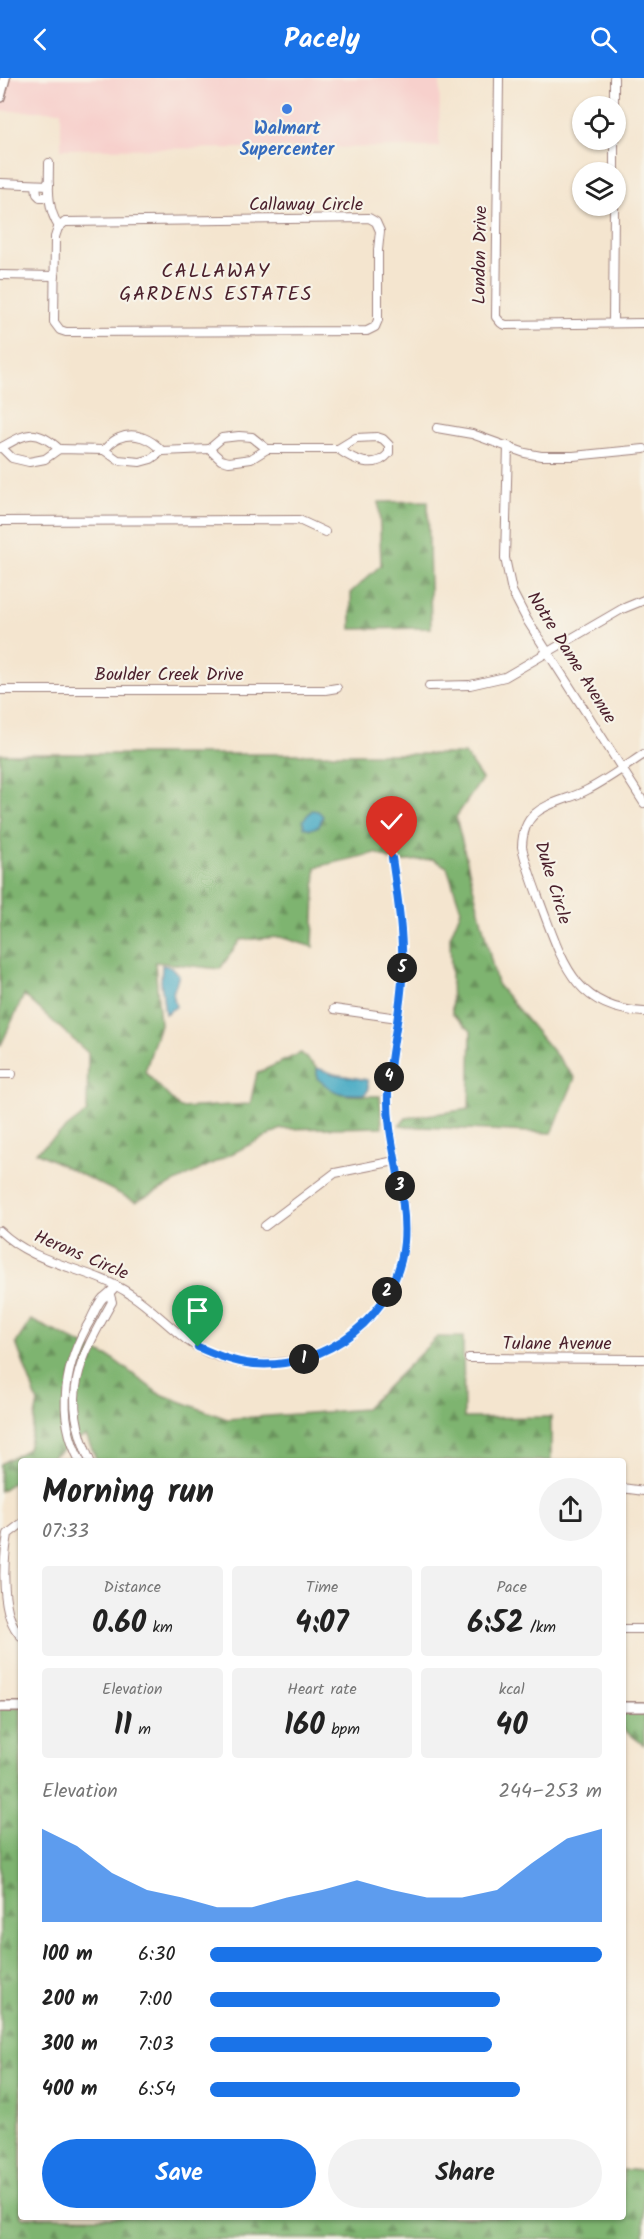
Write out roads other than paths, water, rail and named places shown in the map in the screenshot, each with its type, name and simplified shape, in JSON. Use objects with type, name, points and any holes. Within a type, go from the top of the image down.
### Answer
[{"type":"street","points":[[0,97],[5,78]]},
{"type":"street","name":"London Drive","points":[[499,78],[496,318],[506,325],[644,323]]},
{"type":"street","points":[[614,78],[614,96]]},
{"type":"street","points":[[49,163],[49,197],[54,219],[59,227]]},
{"type":"street","points":[[0,183],[49,185]]},
{"type":"street","points":[[36,185],[40,198],[49,197]]},
{"type":"street","points":[[613,323],[614,216]]},
{"type":"street","name":"Callaway Circle","points":[[369,218],[376,222],[380,231],[378,320],[375,327],[367,331],[66,332],[60,330],[54,322],[55,237],[59,227],[70,221],[369,218]]},
{"type":"street","points":[[0,275],[55,276]]},
{"type":"street","points":[[437,428],[472,434],[525,453],[557,457],[644,448]]},
{"type":"street","points":[[58,449],[50,441],[37,435],[18,437],[1,448],[12,458],[29,462],[45,459],[58,449],[104,450],[122,461],[140,462],[151,459],[162,451],[209,449],[222,438],[239,436],[252,437],[267,449]]},
{"type":"street","points":[[104,450],[123,437],[149,438],[162,451]]},
{"type":"street","points":[[209,449],[221,460],[229,462],[251,459],[267,449],[338,449],[353,460],[370,462],[382,460],[390,449],[383,439],[361,437],[350,440],[338,449]]},
{"type":"street","name":"Notre Dame Avenue","points":[[508,446],[505,546],[507,572],[519,608],[644,803]]},
{"type":"street","points":[[0,521],[299,520],[325,532]]},
{"type":"street","points":[[429,686],[470,686],[494,681],[516,672],[622,609],[644,600]]},
{"type":"street","name":"Boulder Creek Drive","points":[[0,690],[326,690],[337,688]]},
{"type":"street","name":"Duke Circle","points":[[644,754],[577,796],[540,809],[527,823],[522,847],[560,958],[570,975],[585,990],[603,1002],[624,1010],[644,1012]]},
{"type":"street","name":"Herons Circle","points":[[1,1233],[42,1258],[98,1277],[116,1286],[142,1302],[186,1340],[226,1359],[255,1364],[295,1361],[316,1354],[345,1338],[367,1320],[385,1297],[394,1280],[400,1264],[404,1241],[402,1198],[395,1161],[388,1092],[402,979],[402,926],[392,858]]},
{"type":"street","points":[[334,1010],[398,1018]]},
{"type":"street","points":[[0,1074],[12,1074]]},
{"type":"street","points":[[264,1226],[335,1173],[395,1161]]},
{"type":"street","points":[[79,1458],[69,1432],[66,1413],[67,1376],[82,1334],[102,1299],[110,1295],[116,1286]]},
{"type":"street","points":[[89,1458],[77,1423],[75,1392],[81,1362],[112,1302],[110,1295]]},
{"type":"street","name":"Tulane Avenue","points":[[469,1358],[644,1359]]},
{"type":"street","points":[[626,1489],[644,1491]]},
{"type":"street","points":[[18,1526],[8,1534],[3,1564],[5,1608],[13,1630],[18,1634]]},
{"type":"street","points":[[626,1629],[644,1629]]},
{"type":"street","points":[[0,1707],[18,1707]]},
{"type":"street","points":[[626,1707],[644,1707]]},
{"type":"water","points":[[312,810],[318,811],[323,816],[319,826],[311,829],[304,827],[303,820]]},
{"type":"water","points":[[162,965],[171,967],[179,975],[173,993],[176,1007],[165,1014],[161,982]]},
{"type":"water","points":[[317,1068],[334,1074],[367,1080],[369,1089],[365,1094],[339,1093],[317,1078]]},
{"type":"place","name":"Walmart Supercenter","points":[[287,109]]},
{"type":"district","name":"CALLAWAY GARDENS ESTATES","points":[[216,284]]}]
